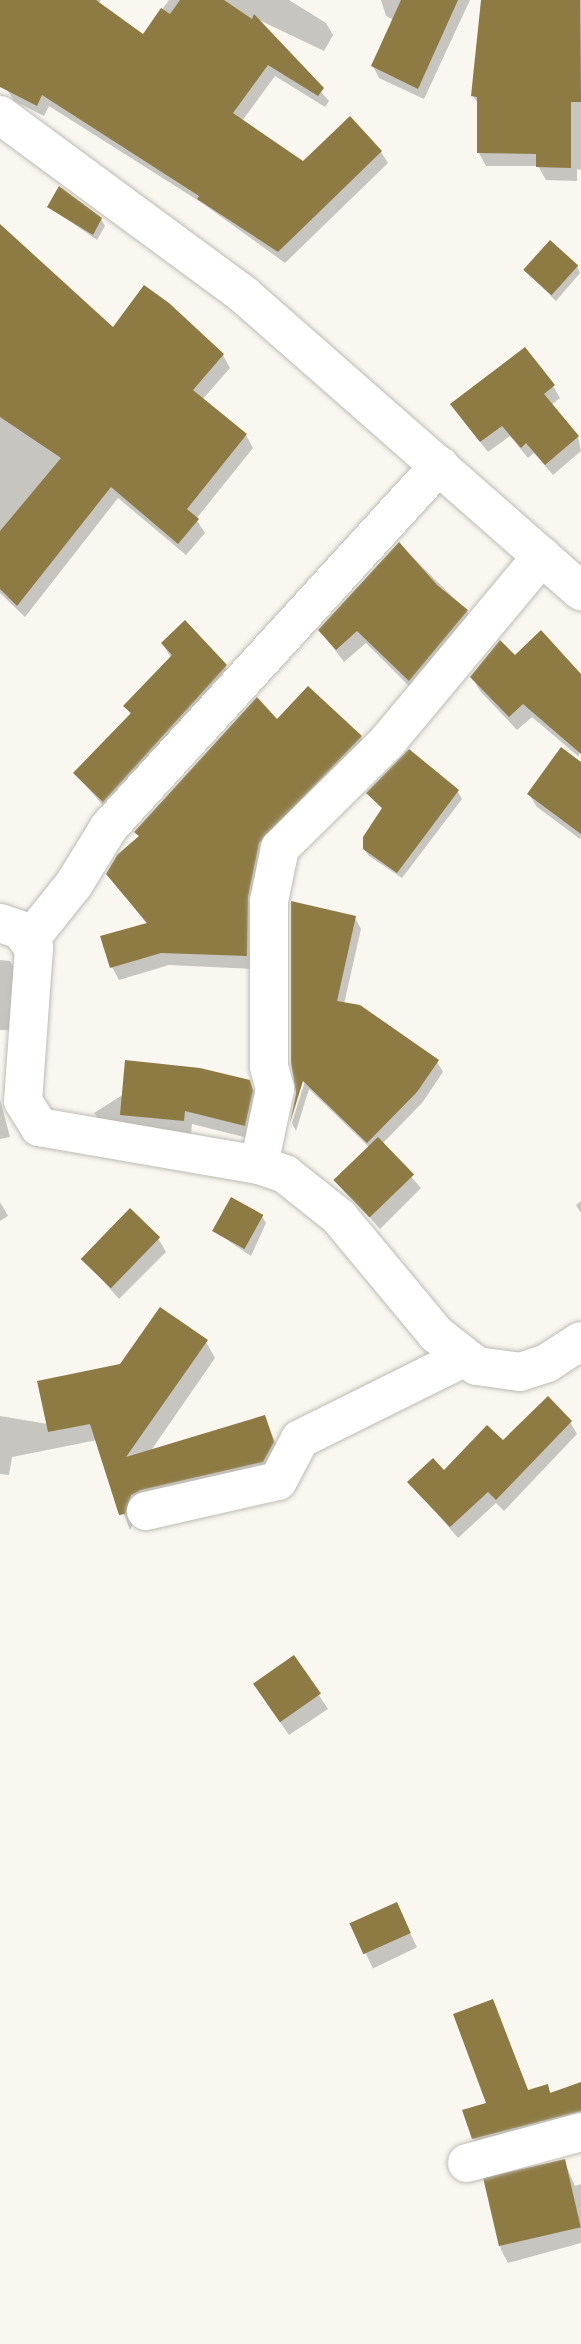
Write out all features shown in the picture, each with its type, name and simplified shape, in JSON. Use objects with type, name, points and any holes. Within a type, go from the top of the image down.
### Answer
[{"type":"street","points":[[0,115],[244,295],[581,591]]},
{"type":"street","points":[[439,465],[109,827],[75,884],[15,931],[34,948],[23,1101],[39,1127],[259,1164],[285,1174],[314,1194],[436,1334],[463,1358],[500,1372],[520,1372],[547,1363],[581,1341]]},
{"type":"street","points":[[259,1164],[275,1090],[269,1066],[269,901],[280,848],[387,742],[542,556]]},
{"type":"street","points":[[146,1511],[278,1481],[300,1439],[463,1358]]},
{"type":"street","points":[[467,2163],[581,2132]]},
{"type":"building","points":[[0,0],[96,0],[143,34],[161,8],[170,14],[180,0],[224,0],[252,19],[254,14],[324,88],[318,96],[268,65],[233,113],[303,161],[350,116],[382,151],[278,252],[197,199],[199,196],[42,95],[37,106],[0,87]]},
{"type":"building","points":[[401,0],[458,0],[418,89],[371,66]]},
{"type":"building","points":[[481,0],[580,0],[581,102],[571,102],[571,168],[536,167],[536,154],[477,153],[477,97],[471,96]]},
{"type":"building","points":[[59,186],[102,218],[93,235],[47,207]]},
{"type":"building","points":[[0,224],[113,327],[144,285],[169,303],[224,354],[193,390],[247,434],[187,509],[199,519],[178,544],[111,487],[17,606],[0,589],[0,531],[61,458],[0,417]]},
{"type":"building","points":[[550,240],[578,265],[551,295],[523,270]]},
{"type":"building","points":[[525,347],[555,385],[544,394],[579,436],[545,465],[526,443],[521,448],[502,426],[480,442],[450,404]]},
{"type":"building","points":[[399,542],[437,585],[468,610],[409,681],[357,631],[336,650],[318,630]]},
{"type":"building","points":[[185,620],[227,665],[103,802],[73,773],[131,713],[123,706],[172,655],[161,643]]},
{"type":"building","points":[[541,630],[581,674],[581,754],[523,704],[509,717],[470,677],[500,640],[515,655]]},
{"type":"building","points":[[308,686],[362,736],[259,843],[248,897],[247,956],[161,953],[110,968],[100,936],[147,923],[106,874],[117,855],[139,836],[134,832],[257,697],[277,719]]},
{"type":"building","points":[[561,747],[581,762],[581,834],[527,794]]},
{"type":"building","points":[[409,749],[459,790],[397,873],[363,849],[363,837],[382,808],[366,793]]},
{"type":"building","points":[[291,901],[356,916],[337,1001],[360,1005],[439,1060],[417,1092],[367,1143],[303,1081],[290,1123],[296,1093],[291,1063]]},
{"type":"building","points":[[125,1060],[200,1068],[250,1080],[253,1090],[245,1126],[185,1111],[184,1121],[120,1115]]},
{"type":"building","points":[[378,1137],[414,1174],[370,1217],[333,1180]]},
{"type":"building","points":[[231,1197],[263,1215],[244,1249],[212,1231]]},
{"type":"building","points":[[130,1208],[160,1237],[111,1288],[81,1259]]},
{"type":"building","points":[[160,1307],[208,1340],[126,1457],[265,1415],[274,1442],[263,1462],[141,1490],[131,1495],[125,1514],[119,1515],[90,1424],[48,1432],[37,1381],[120,1364]]},
{"type":"building","points":[[548,1396],[572,1421],[496,1500],[488,1492],[450,1527],[407,1482],[433,1458],[444,1470],[487,1425],[503,1440]]},
{"type":"building","points":[[294,1655],[321,1694],[280,1722],[253,1684]]},
{"type":"building","points":[[397,1902],[411,1933],[363,1954],[349,1923]]},
{"type":"building","points":[[493,1999],[528,2090],[548,2084],[550,2093],[581,2082],[581,2111],[472,2139],[462,2110],[486,2103],[453,2014]]},
{"type":"building","points":[[565,2159],[581,2227],[499,2246],[483,2178]]}]
